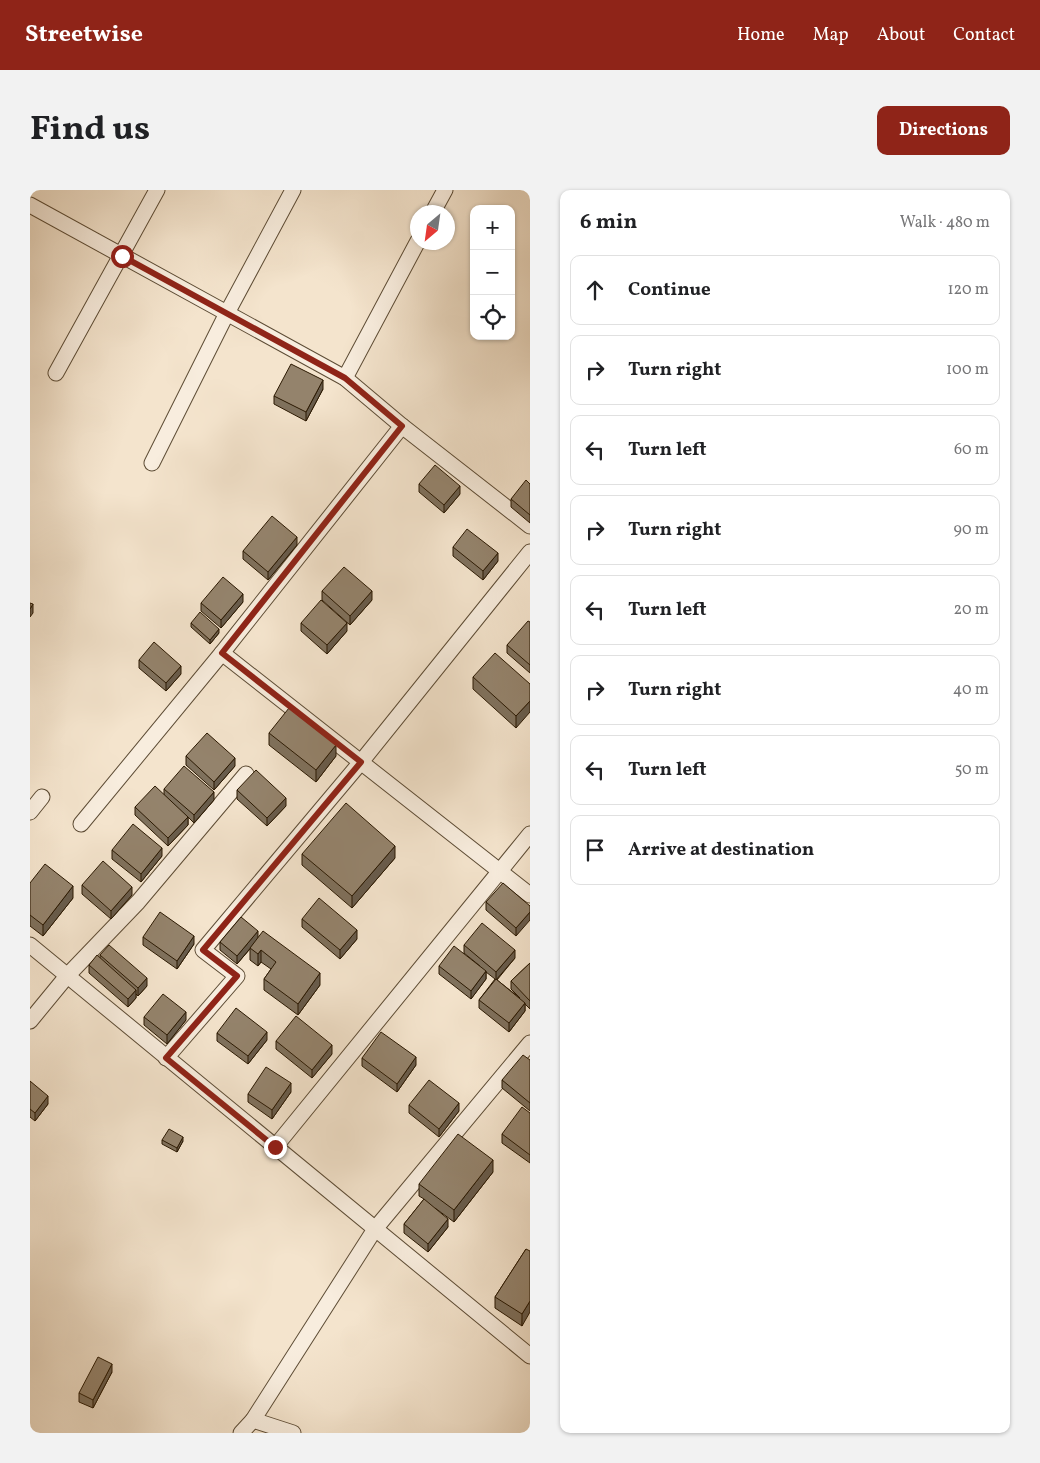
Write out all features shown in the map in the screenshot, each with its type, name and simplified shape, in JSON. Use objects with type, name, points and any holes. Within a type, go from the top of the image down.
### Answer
[{"type":"street","points":[[56,373],[158,190]]},
{"type":"street","points":[[152,463],[226,313],[293,190]]},
{"type":"street","points":[[437,205],[445,190]]},
{"type":"street","points":[[30,205],[345,378],[402,426],[530,526]]},
{"type":"street","points":[[345,378],[413,250]]},
{"type":"street","points":[[81,824],[222,653],[402,426]]},
{"type":"street","points":[[166,1058],[237,976],[203,950],[361,762],[530,552]]},
{"type":"street","points":[[222,653],[530,895]]},
{"type":"street","points":[[30,1022],[66,976],[138,902],[246,774]]},
{"type":"street","points":[[30,812],[42,797]]},
{"type":"street","points":[[275,1147],[530,834]]},
{"type":"street","points":[[30,945],[530,1356]]},
{"type":"street","points":[[241,1433],[254,1420],[375,1229],[530,1043]]},
{"type":"street","points":[[254,1420],[293,1433]]},
{"type":"building","points":[[291,364],[323,380],[306,412],[274,396]]},
{"type":"building","points":[[435,465],[460,486],[444,505],[419,484]]},
{"type":"building","points":[[526,480],[530,484],[530,515],[511,499]]},
{"type":"building","points":[[272,516],[297,537],[268,572],[243,551]]},
{"type":"building","points":[[467,529],[498,553],[483,571],[453,547]]},
{"type":"building","points":[[344,567],[372,591],[350,616],[322,591]]},
{"type":"building","points":[[223,577],[243,594],[221,620],[201,603]]},
{"type":"building","points":[[321,600],[347,623],[327,645],[301,623]]},
{"type":"building","points":[[200,612],[219,629],[210,640],[191,623]]},
{"type":"building","points":[[528,621],[530,622],[530,665],[507,645]]},
{"type":"building","points":[[154,642],[181,666],[166,683],[139,660]]},
{"type":"building","points":[[495,653],[530,684],[530,701],[516,716],[473,677]]},
{"type":"building","points":[[289,708],[336,745],[316,770],[269,733]]},
{"type":"building","points":[[207,733],[235,758],[214,782],[186,756]]},
{"type":"building","points":[[184,766],[214,792],[194,815],[164,789]]},
{"type":"building","points":[[256,770],[286,798],[267,818],[237,790]]},
{"type":"building","points":[[155,786],[188,817],[168,838],[135,807]]},
{"type":"building","points":[[346,803],[395,846],[352,896],[302,854]]},
{"type":"building","points":[[133,824],[162,848],[141,874],[112,850]]},
{"type":"building","points":[[103,861],[132,887],[111,911],[82,885]]},
{"type":"building","points":[[45,864],[73,886],[43,925],[30,915],[30,883]]},
{"type":"building","points":[[503,883],[530,906],[530,912],[516,928],[486,902]]},
{"type":"building","points":[[319,898],[357,930],[340,950],[302,919]]},
{"type":"building","points":[[160,912],[194,936],[177,961],[143,937]]},
{"type":"building","points":[[241,917],[258,931],[237,956],[220,942]]},
{"type":"building","points":[[482,923],[515,950],[496,972],[464,945]]},
{"type":"building","points":[[263,931],[320,973],[298,1004],[264,979],[276,962],[261,950],[258,954],[250,948]]},
{"type":"building","points":[[109,945],[147,978],[138,988],[100,955]]},
{"type":"building","points":[[454,946],[486,971],[471,991],[439,966]]},
{"type":"building","points":[[97,955],[136,990],[128,999],[89,965]]},
{"type":"building","points":[[530,963],[530,1001],[511,981]]},
{"type":"building","points":[[496,979],[525,1003],[509,1023],[479,1000]]},
{"type":"building","points":[[163,994],[186,1012],[167,1035],[144,1017]]},
{"type":"building","points":[[236,1008],[267,1032],[248,1056],[217,1033]]},
{"type":"building","points":[[296,1016],[332,1045],[312,1070],[276,1041]]},
{"type":"building","points":[[381,1032],[416,1057],[397,1084],[362,1058]]},
{"type":"building","points":[[523,1055],[530,1060],[530,1103],[502,1080]]},
{"type":"building","points":[[266,1067],[291,1083],[272,1110],[248,1094]]},
{"type":"building","points":[[429,1080],[459,1103],[439,1129],[409,1105]]},
{"type":"building","points":[[30,1081],[48,1096],[35,1113],[30,1109]]},
{"type":"building","points":[[522,1107],[530,1113],[530,1155],[502,1134]]},
{"type":"building","points":[[169,1129],[183,1137],[177,1148],[162,1140]]},
{"type":"building","points":[[458,1134],[493,1160],[454,1210],[419,1184]]},
{"type":"building","points":[[424,1199],[448,1219],[428,1244],[404,1224]]},
{"type":"building","points":[[526,1249],[530,1251],[530,1301],[522,1314],[495,1297]]},
{"type":"building","points":[[98,1357],[112,1364],[93,1400],[79,1393]]},
{"type":"route","points":[[122,256],[345,378],[402,426],[222,653],[361,762],[203,950],[237,976],[166,1058],[275,1147]]}]
